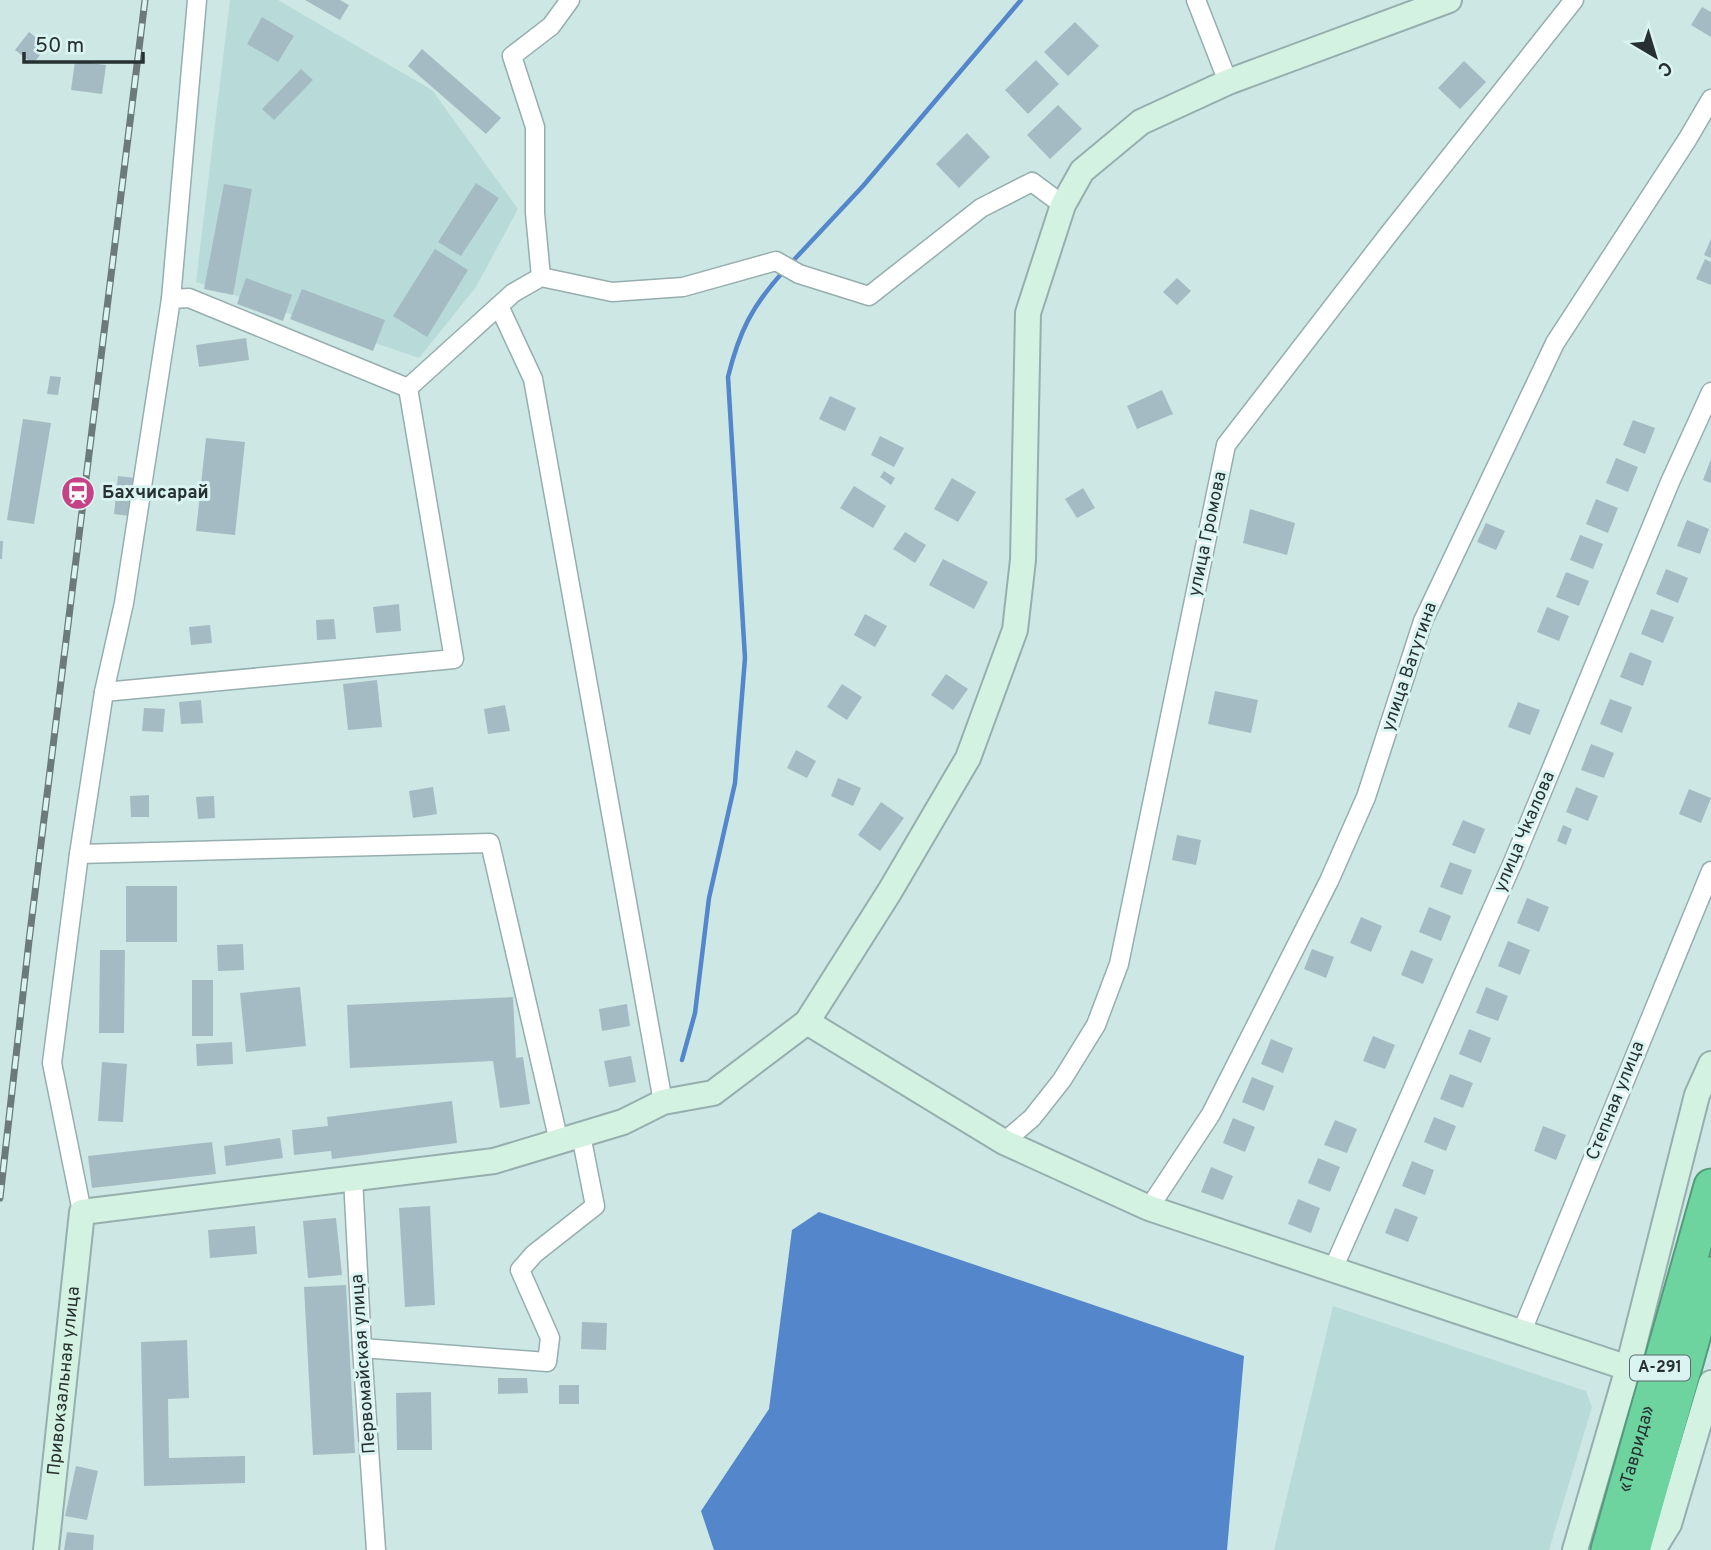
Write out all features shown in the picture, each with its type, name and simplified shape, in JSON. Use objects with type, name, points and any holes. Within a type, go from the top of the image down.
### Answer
[{"type":"highway","name":"«Таврида»","points":[[1608,1550],[1711,1186]]},
{"type":"highway","name":"«Таврида»","points":[[1633,1550],[1711,1274]]},
{"type":"main road","points":[[82,1212],[494,1161],[623,1122],[663,1102],[713,1093],[807,1022],[890,891],[968,758],[1015,630],[1023,560],[1028,313],[1063,205],[1082,172],[1141,122],[1228,82],[1449,0]]},
{"type":"main road","points":[[807,1022],[1004,1142],[1149,1208],[1628,1367]]},
{"type":"main road","points":[[1575,1550],[1628,1367],[1697,1095],[1711,1064]]},
{"type":"main road","name":"Привокзальная улица","points":[[46,1550],[82,1212]]},
{"type":"main road","points":[[1653,1550],[1669,1524],[1711,1383]]},
{"type":"street","points":[[82,1212],[52,1063],[79,854],[104,692],[124,603],[170,299],[197,0]]},
{"type":"street","points":[[541,277],[535,214],[535,127],[512,56],[551,26],[570,0]]},
{"type":"street","points":[[1196,0],[1228,82]]},
{"type":"street","name":"улица Громова","points":[[1004,1142],[1032,1118],[1062,1080],[1096,1026],[1119,964],[1226,445],[1574,0]]},
{"type":"street","name":"улица Ватутина","points":[[1149,1208],[1211,1114],[1329,881],[1366,797],[1423,621],[1555,343],[1711,99]]},
{"type":"street","points":[[408,387],[513,293],[541,277],[612,292],[683,287],[776,261],[800,274],[869,296],[981,208],[1032,182],[1063,205]]},
{"type":"street","points":[[170,299],[189,298],[408,387]]},
{"type":"street","points":[[499,306],[533,379],[663,1102]]},
{"type":"street","points":[[104,692],[454,659],[408,387]]},
{"type":"street","name":"улица Чкалова","points":[[1333,1269],[1513,862],[1670,482],[1711,392]]},
{"type":"street","points":[[79,854],[490,843],[570,1139],[596,1206],[534,1254],[520,1270],[550,1338],[547,1362],[362,1348]]},
{"type":"street","name":"Степная улица","points":[[1522,1331],[1711,871]]},
{"type":"street","name":"Первомайская улица","points":[[353,1178],[376,1550]]},
{"type":"shaded area","points":[[230,0],[278,0],[432,90],[518,209],[476,287],[419,358],[196,282]]},
{"type":"shaded area","points":[[1333,1306],[1586,1391],[1592,1407],[1549,1550],[1274,1550]]},
{"type":"water","points":[[819,1212],[1244,1356],[1227,1550],[714,1550],[701,1511],[769,1409],[792,1230]]},
{"type":"building","points":[[305,0],[340,0],[349,5],[340,20]]},
{"type":"building","points":[[1702,7],[1711,12],[1711,37],[1691,25]]},
{"type":"building","points":[[262,17],[294,36],[278,62],[247,44]]},
{"type":"building","points":[[1075,22],[1099,46],[1068,76],[1044,52]]},
{"type":"building","points":[[29,32],[47,46],[33,64],[15,50]]},
{"type":"building","points":[[422,49],[501,118],[486,134],[408,66]]},
{"type":"building","points":[[1036,60],[1059,84],[1028,114],[1005,90]]},
{"type":"building","points":[[75,61],[106,65],[102,94],[71,90]]},
{"type":"building","points":[[1464,61],[1486,82],[1460,109],[1438,88]]},
{"type":"building","points":[[301,69],[313,80],[274,120],[262,109]]},
{"type":"building","points":[[1058,105],[1082,129],[1050,159],[1027,135]]},
{"type":"building","points":[[967,133],[990,157],[959,188],[936,164]]},
{"type":"building","points":[[476,183],[499,198],[461,256],[438,242]]},
{"type":"building","points":[[224,184],[252,189],[233,295],[204,289]]},
{"type":"building","points":[[1711,239],[1711,258],[1704,255]]},
{"type":"building","points":[[435,249],[468,270],[427,337],[393,316]]},
{"type":"building","points":[[1705,259],[1711,262],[1711,285],[1696,279]]},
{"type":"building","points":[[246,278],[292,295],[283,321],[237,304]]},
{"type":"building","points":[[1177,278],[1191,291],[1177,305],[1163,292]]},
{"type":"building","points":[[302,289],[385,320],[373,351],[290,319]]},
{"type":"building","points":[[246,338],[249,360],[199,367],[196,345]]},
{"type":"building","points":[[50,376],[61,377],[58,395],[47,394]]},
{"type":"building","points":[[1162,390],[1173,414],[1137,429],[1127,406]]},
{"type":"building","points":[[830,396],[856,408],[845,431],[819,419]]},
{"type":"building","points":[[23,419],[51,423],[34,524],[7,520]]},
{"type":"building","points":[[1633,420],[1655,428],[1645,454],[1623,445]]},
{"type":"building","points":[[880,436],[904,448],[894,467],[871,455]]},
{"type":"building","points":[[206,438],[245,442],[235,535],[196,531]]},
{"type":"building","points":[[1616,458],[1638,467],[1628,492],[1606,483]]},
{"type":"building","points":[[1711,459],[1711,483],[1703,480]]},
{"type":"building","points":[[884,471],[895,478],[891,485],[880,477]]},
{"type":"building","points":[[118,476],[135,478],[130,516],[114,514]]},
{"type":"building","points":[[952,478],[976,492],[958,522],[934,509]]},
{"type":"building","points":[[854,486],[886,506],[873,528],[840,508]]},
{"type":"building","points":[[1083,488],[1095,508],[1077,518],[1065,499]]},
{"type":"building","points":[[1596,499],[1618,508],[1608,533],[1586,524]]},
{"type":"building","points":[[1250,509],[1295,523],[1287,555],[1243,543]]},
{"type":"building","points":[[1687,520],[1709,529],[1700,554],[1677,546]]},
{"type":"building","points":[[1486,523],[1505,531],[1496,550],[1477,542]]},
{"type":"building","points":[[905,532],[926,545],[915,563],[893,549]]},
{"type":"building","points":[[1580,535],[1603,544],[1593,569],[1570,560]]},
{"type":"building","points":[[0,541],[3,541],[2,559],[0,559]]},
{"type":"building","points":[[943,559],[988,582],[974,609],[929,585]]},
{"type":"building","points":[[1666,569],[1688,578],[1678,603],[1656,594]]},
{"type":"building","points":[[1566,572],[1589,581],[1579,606],[1556,597]]},
{"type":"building","points":[[399,604],[401,631],[376,633],[373,607]]},
{"type":"building","points":[[1547,607],[1569,616],[1559,641],[1537,632]]},
{"type":"building","points":[[1651,609],[1674,617],[1663,643],[1641,634]]},
{"type":"building","points":[[865,614],[887,626],[875,647],[854,635]]},
{"type":"building","points":[[334,619],[336,639],[317,640],[316,620]]},
{"type":"building","points":[[210,625],[212,643],[191,645],[189,627]]},
{"type":"building","points":[[1630,652],[1652,661],[1643,686],[1620,677]]},
{"type":"building","points":[[946,674],[968,689],[953,710],[931,695]]},
{"type":"building","points":[[377,680],[382,727],[348,730],[343,684]]},
{"type":"building","points":[[842,684],[862,697],[847,720],[827,707]]},
{"type":"building","points":[[1215,691],[1258,700],[1251,733],[1208,724]]},
{"type":"building","points":[[1610,699],[1632,707],[1622,733],[1600,724]]},
{"type":"building","points":[[201,700],[203,723],[181,724],[179,702]]},
{"type":"building","points":[[1518,702],[1540,710],[1530,735],[1508,727]]},
{"type":"building","points":[[505,705],[510,731],[488,734],[484,709]]},
{"type":"building","points":[[144,708],[165,709],[163,732],[142,731]]},
{"type":"building","points":[[1591,744],[1614,753],[1604,778],[1581,770]]},
{"type":"building","points":[[796,750],[816,761],[807,778],[787,768]]},
{"type":"building","points":[[838,778],[861,788],[853,806],[831,796]]},
{"type":"building","points":[[433,787],[437,814],[413,818],[409,791]]},
{"type":"building","points":[[1576,787],[1598,796],[1588,821],[1566,812]]},
{"type":"building","points":[[1689,789],[1711,798],[1701,823],[1679,814]]},
{"type":"building","points":[[149,795],[149,817],[131,817],[130,796]]},
{"type":"building","points":[[214,796],[215,818],[198,819],[196,797]]},
{"type":"building","points":[[881,802],[904,818],[880,851],[858,835]]},
{"type":"building","points":[[1463,820],[1485,829],[1475,854],[1452,845]]},
{"type":"building","points":[[1563,825],[1572,829],[1566,845],[1557,841]]},
{"type":"building","points":[[1177,835],[1201,840],[1196,865],[1172,860]]},
{"type":"building","points":[[1450,862],[1472,870],[1462,895],[1440,887]]},
{"type":"building","points":[[126,886],[177,886],[177,942],[126,942]]},
{"type":"building","points":[[1527,898],[1549,907],[1539,932],[1517,923]]},
{"type":"building","points":[[1429,907],[1451,916],[1441,941],[1419,932]]},
{"type":"building","points":[[1361,917],[1382,926],[1371,952],[1350,943]]},
{"type":"building","points":[[1508,941],[1530,950],[1520,975],[1498,966]]},
{"type":"building","points":[[243,944],[244,970],[218,971],[217,945]]},
{"type":"building","points":[[1312,949],[1334,957],[1326,978],[1304,969]]},
{"type":"building","points":[[100,950],[125,950],[124,1033],[99,1033]]},
{"type":"building","points":[[1411,950],[1433,959],[1423,984],[1401,975]]},
{"type":"building","points":[[192,980],[213,980],[213,1036],[192,1036]]},
{"type":"building","points":[[300,987],[306,1046],[246,1052],[240,993]]},
{"type":"building","points":[[1486,987],[1508,996],[1498,1021],[1476,1013]]},
{"type":"building","points":[[513,997],[516,1058],[523,1057],[530,1104],[500,1108],[493,1061],[350,1068],[347,1005]]},
{"type":"building","points":[[627,1004],[630,1026],[602,1031],[599,1009]]},
{"type":"building","points":[[1469,1029],[1491,1038],[1481,1063],[1459,1054]]},
{"type":"building","points":[[1373,1036],[1395,1045],[1385,1069],[1363,1061]]},
{"type":"building","points":[[1271,1039],[1293,1048],[1283,1073],[1261,1064]]},
{"type":"building","points":[[232,1042],[233,1064],[197,1066],[196,1044]]},
{"type":"building","points":[[631,1056],[636,1082],[609,1087],[604,1061]]},
{"type":"building","points":[[102,1062],[127,1064],[123,1122],[98,1121]]},
{"type":"building","points":[[1450,1074],[1473,1083],[1463,1108],[1440,1099]]},
{"type":"building","points":[[1252,1077],[1274,1086],[1264,1111],[1242,1102]]},
{"type":"building","points":[[452,1101],[457,1143],[332,1159],[331,1151],[294,1155],[292,1130],[328,1126],[327,1117]]},
{"type":"building","points":[[1434,1117],[1456,1126],[1446,1151],[1424,1142]]},
{"type":"building","points":[[1233,1118],[1255,1127],[1245,1152],[1223,1143]]},
{"type":"building","points":[[1335,1120],[1357,1129],[1347,1153],[1324,1145]]},
{"type":"building","points":[[1543,1126],[1566,1135],[1556,1160],[1534,1151]]},
{"type":"building","points":[[280,1138],[283,1158],[226,1166],[224,1146]]},
{"type":"building","points":[[212,1142],[216,1174],[92,1188],[88,1156]]},
{"type":"building","points":[[1318,1158],[1340,1167],[1330,1192],[1308,1183]]},
{"type":"building","points":[[1412,1161],[1434,1170],[1425,1195],[1402,1186]]},
{"type":"building","points":[[1211,1167],[1233,1176],[1223,1200],[1201,1192]]},
{"type":"building","points":[[1298,1199],[1320,1208],[1311,1233],[1288,1224]]},
{"type":"building","points":[[430,1206],[435,1305],[405,1307],[399,1208]]},
{"type":"building","points":[[1395,1208],[1418,1217],[1408,1242],[1385,1233]]},
{"type":"building","points":[[336,1218],[342,1275],[308,1278],[303,1221]]},
{"type":"building","points":[[255,1226],[257,1254],[210,1258],[208,1230]]},
{"type":"building","points":[[346,1285],[355,1453],[313,1455],[304,1287]]},
{"type":"building","points":[[582,1322],[607,1323],[606,1350],[581,1349]]},
{"type":"building","points":[[187,1340],[189,1398],[168,1399],[169,1458],[245,1456],[245,1483],[144,1486],[141,1342]]},
{"type":"building","points":[[498,1378],[527,1378],[528,1393],[498,1394]]},
{"type":"building","points":[[559,1385],[579,1385],[579,1404],[559,1404]]},
{"type":"building","points":[[431,1392],[432,1450],[397,1450],[396,1393]]},
{"type":"building","points":[[76,1466],[98,1471],[87,1520],[65,1516]]},
{"type":"building","points":[[67,1532],[94,1535],[93,1550],[64,1550]]},
{"type":"waterway","points":[[791,263],[863,186],[1021,0]]},
{"type":"waterway","points":[[682,1060],[695,1013],[709,898],[735,783],[745,658],[728,377],[748,320],[783,272]]},
{"type":"railway","points":[[0,1198],[145,0]]},
{"type":"place","name":"Бахчисарай","points":[[78,493]]}]
